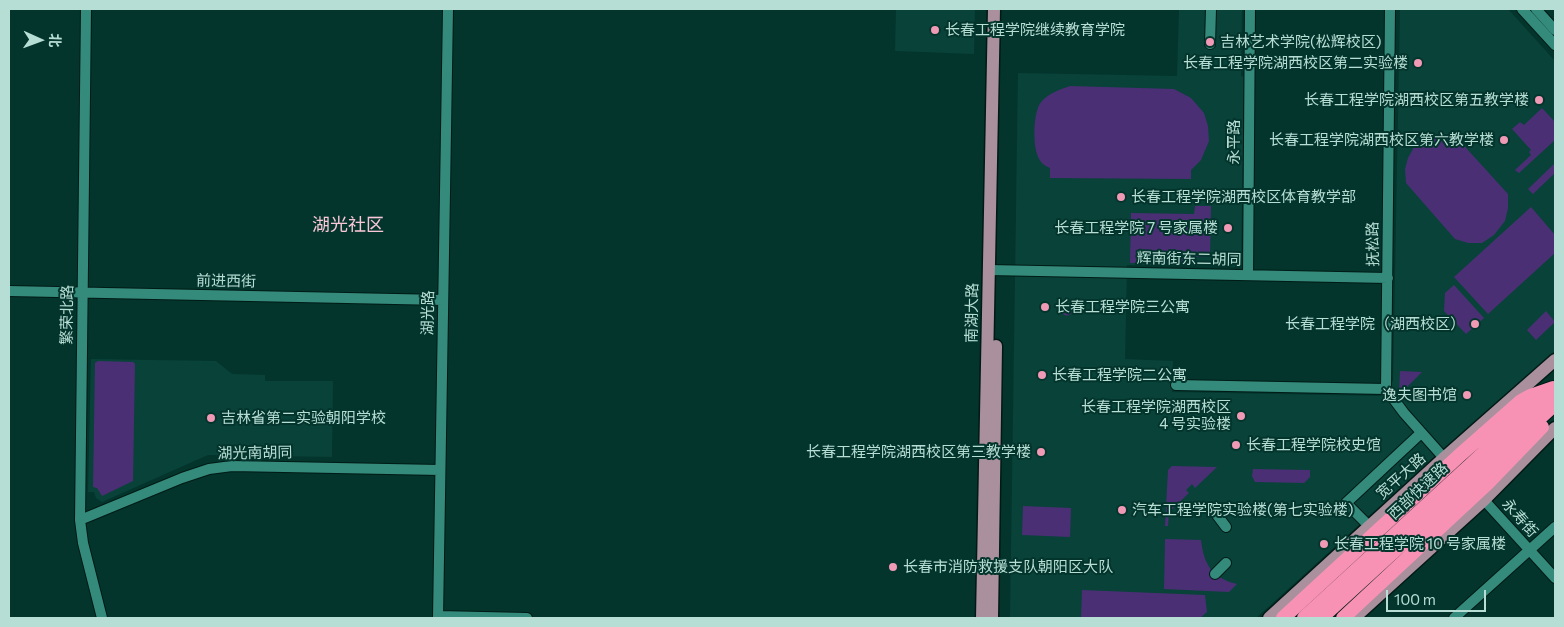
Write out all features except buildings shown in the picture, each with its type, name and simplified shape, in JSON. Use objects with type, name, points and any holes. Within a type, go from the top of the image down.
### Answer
[{"type":"highway","points":[[1285,617],[1521,401],[1554,388]]},
{"type":"highway","name":"西部快速路","points":[[1304,618],[1554,388]]},
{"type":"highway","name":"西部快速路","points":[[1321,618],[1555,404]]},
{"type":"highway","points":[[1343,618],[1488,483],[1534,436],[1555,408]]},
{"type":"main road","name":"南湖大路","points":[[992,618],[994,9]]},
{"type":"main road","name":"南湖大路","points":[[982,618],[1001,9]]},
{"type":"main road","name":"宽平大路","points":[[1269,618],[1444,458],[1555,360]]},
{"type":"main road","points":[[1354,618],[1484,500],[1555,428]]},
{"type":"street","name":"繁荣北路","points":[[86,9],[80,520],[83,543],[102,618]]},
{"type":"street","name":"湖光路","points":[[438,617],[448,9]]},
{"type":"street","points":[[1210,44],[1211,9]]},
{"type":"street","name":"永平路","points":[[1248,275],[1250,9]]},
{"type":"street","name":"抚松路","points":[[1386,389],[1390,9]]},
{"type":"street","points":[[1522,9],[1555,45]]},
{"type":"street","points":[[1536,9],[1553,23]]},
{"type":"street","name":"辉南街东二胡同","points":[[993,270],[1237,272],[1248,275],[1388,278]]},
{"type":"street","name":"前进西街","points":[[9,292],[443,300]]},
{"type":"street","points":[[1176,385],[1386,389],[1404,413],[1444,458]]},
{"type":"street","points":[[1365,522],[1346,503],[1421,433]]},
{"type":"street","name":"湖光南胡同","points":[[80,520],[209,469],[232,466],[440,470]]},
{"type":"street","name":"永寿街","points":[[1484,500],[1555,578]]},
{"type":"street","points":[[1216,516],[1226,526]]},
{"type":"street","points":[[1454,618],[1555,527]]},
{"type":"street","points":[[1215,574],[1226,563]]},
{"type":"street","points":[[438,617],[527,618]]},
{"type":"shaded area","name":"长春工程学院继续教育学院","points":[[896,9],[975,9],[974,54],[895,51]]},
{"type":"shaded area","name":"长春工程学院（湖西校区）","points":[[1179,9],[1242,9],[1241,76],[1244,77],[1241,267],[1127,265],[1125,359],[1173,361],[1172,392],[1381,396],[1393,381],[1400,9],[1508,9],[1555,61],[1555,351],[1443,449],[1256,618],[1010,618],[1018,73],[1177,76]]},
{"type":"shaded area","points":[[1070,86],[1174,89],[1191,98],[1204,113],[1208,126],[1209,141],[1201,160],[1191,170],[1191,179],[1050,178],[1050,168],[1044,165],[1038,157],[1034,134],[1035,119],[1042,101],[1055,92]]},
{"type":"shaded area","points":[[1542,108],[1555,122],[1555,140],[1519,173],[1515,170],[1531,155],[1529,152],[1531,150],[1512,129],[1520,122],[1524,125]]},
{"type":"shaded area","points":[[1443,134],[1457,138],[1508,194],[1508,208],[1505,221],[1494,235],[1482,243],[1468,243],[1455,239],[1406,183],[1405,169],[1414,147],[1428,138]]},
{"type":"shaded area","points":[[1555,163],[1555,173],[1533,194],[1528,189]]},
{"type":"shaded area","points":[[1195,206],[1211,206],[1210,257],[1188,257],[1188,264],[1130,263],[1131,213],[1194,214]]},
{"type":"shaded area","points":[[1531,207],[1555,235],[1555,253],[1488,314],[1454,277]]},
{"type":"shaded area","points":[[1454,285],[1484,318],[1466,334],[1444,311],[1445,293]]},
{"type":"shaded area","points":[[1067,304],[1073,310],[1067,316],[1061,310]]},
{"type":"shaded area","points":[[1546,311],[1555,322],[1536,340],[1527,330]]},
{"type":"shaded area","name":"吉林省第二实验朝阳学校","points":[[91,359],[216,361],[232,374],[265,375],[265,381],[333,381],[332,457],[208,455],[102,502],[96,498],[94,492],[88,492]]},
{"type":"shaded area","points":[[98,361],[133,362],[135,364],[133,481],[102,496],[97,488],[93,487],[95,363]]},
{"type":"shaded area","points":[[1400,371],[1422,372],[1399,395]]},
{"type":"shaded area","points":[[1172,466],[1217,467],[1195,488],[1192,484],[1186,490],[1189,493],[1169,512],[1168,526],[1165,526],[1168,470]]},
{"type":"shaded area","points":[[1253,469],[1310,470],[1310,477],[1304,483],[1255,482],[1252,476]]},
{"type":"shaded area","points":[[1023,506],[1071,508],[1070,537],[1022,535]]},
{"type":"shaded area","points":[[1165,539],[1201,540],[1204,557],[1215,574],[1237,584],[1229,592],[1164,589]]},
{"type":"shaded area","points":[[1082,590],[1205,595],[1207,612],[1200,618],[1081,618]]},
{"type":"place","name":"长春工程学院继续教育学院","points":[[935,30]]},
{"type":"place","name":"吉林艺术学院(松辉校区)","points":[[1210,42]]},
{"type":"place","name":"长春工程学院湖西校区第二实验楼","points":[[1418,63]]},
{"type":"place","name":"长春工程学院湖西校区第五教学楼","points":[[1539,100]]},
{"type":"place","name":"长春工程学院湖西校区第六教学楼","points":[[1504,140]]},
{"type":"place","name":"长春工程学院湖西校区体育教学部","points":[[1121,197]]},
{"type":"place","name":"长春工程学院 7 号家属楼","points":[[1228,228]]},
{"type":"place","name":"长春工程学院三公寓","points":[[1045,307]]},
{"type":"place","name":"长春工程学院（湖西校区）","points":[[1475,324]]},
{"type":"place","name":"长春工程学院二公寓","points":[[1042,375]]},
{"type":"place","name":"逸夫图书馆","points":[[1467,395]]},
{"type":"place","name":"长春工程学院湖西校区 4 号实验楼","points":[[1241,416]]},
{"type":"place","name":"吉林省第二实验朝阳学校","points":[[211,418]]},
{"type":"place","name":"长春工程学院校史馆","points":[[1236,445]]},
{"type":"place","name":"长春工程学院湖西校区第三教学楼","points":[[1041,452]]},
{"type":"place","name":"汽车工程学院实验楼(第七实验楼)","points":[[1122,510]]},
{"type":"place","name":"长春工程学院 10 号家属楼","points":[[1324,544]]},
{"type":"place","name":"长春市消防救援支队朝阳区大队","points":[[893,567]]},
{"type":"district","name":"湖光社区","points":[[348,225]]}]
